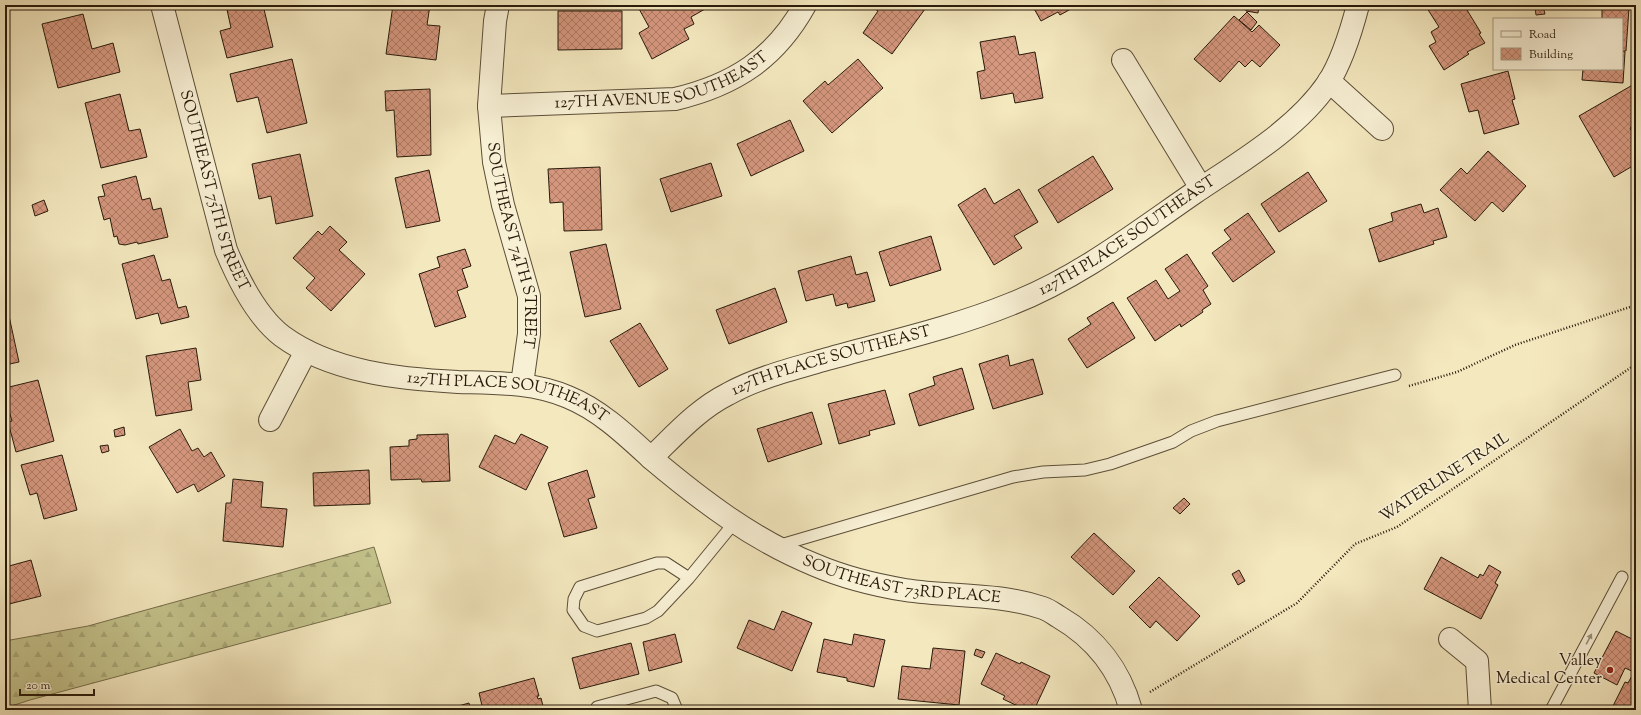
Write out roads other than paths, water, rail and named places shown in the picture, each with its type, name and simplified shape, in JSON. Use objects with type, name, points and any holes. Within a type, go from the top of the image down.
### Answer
[{"type":"street","name":"SOUTHEAST 75TH STREET","points":[[162,5],[226,250],[238,280],[259,310],[281,335],[306,351]]},
{"type":"street","name":"SOUTHEAST 74TH STREET","points":[[498,5],[495,21],[489,106],[494,162],[500,191],[529,296],[529,334],[522,384]]},
{"type":"street","name":"127TH AVENUE SOUTHEAST","points":[[489,106],[675,99],[701,93],[726,82],[754,66],[775,48],[797,19],[805,5]]},
{"type":"street","name":"127TH PLACE SOUTHEAST","points":[[306,351],[348,366],[388,375],[457,382],[522,384],[568,397],[593,410],[623,432],[651,458],[700,411],[727,394],[764,376],[948,325],[1012,304],[1082,268],[1116,247],[1258,149],[1307,109],[1329,82],[1342,54],[1358,5]]},
{"type":"street","points":[[1123,60],[1201,188]]},
{"type":"street","points":[[1329,82],[1382,128]]},
{"type":"street","points":[[270,420],[306,351]]},
{"type":"street","name":"SOUTHEAST 73RD PLACE","points":[[651,458],[697,497],[734,523],[814,565],[854,579],[905,590],[1003,599],[1044,608],[1072,624],[1094,643],[1114,666],[1130,707]]},
{"type":"street","points":[[1450,639],[1477,661],[1480,710]]},
{"type":"lane","points":[[776,546],[1013,477],[1044,472],[1085,470],[1110,464],[1173,442],[1191,431],[1217,422],[1395,376]]},
{"type":"lane","points":[[689,578],[666,563],[657,563],[580,587],[574,599],[573,610],[584,626],[597,631],[646,618],[658,611],[689,578],[734,523]]},
{"type":"lane","points":[[1551,710],[1622,577]]},
{"type":"lane","points":[[597,707],[656,691],[672,698],[677,710]]},
{"type":"place","name":"Valley Medical Center","points":[[1610,670]]}]
